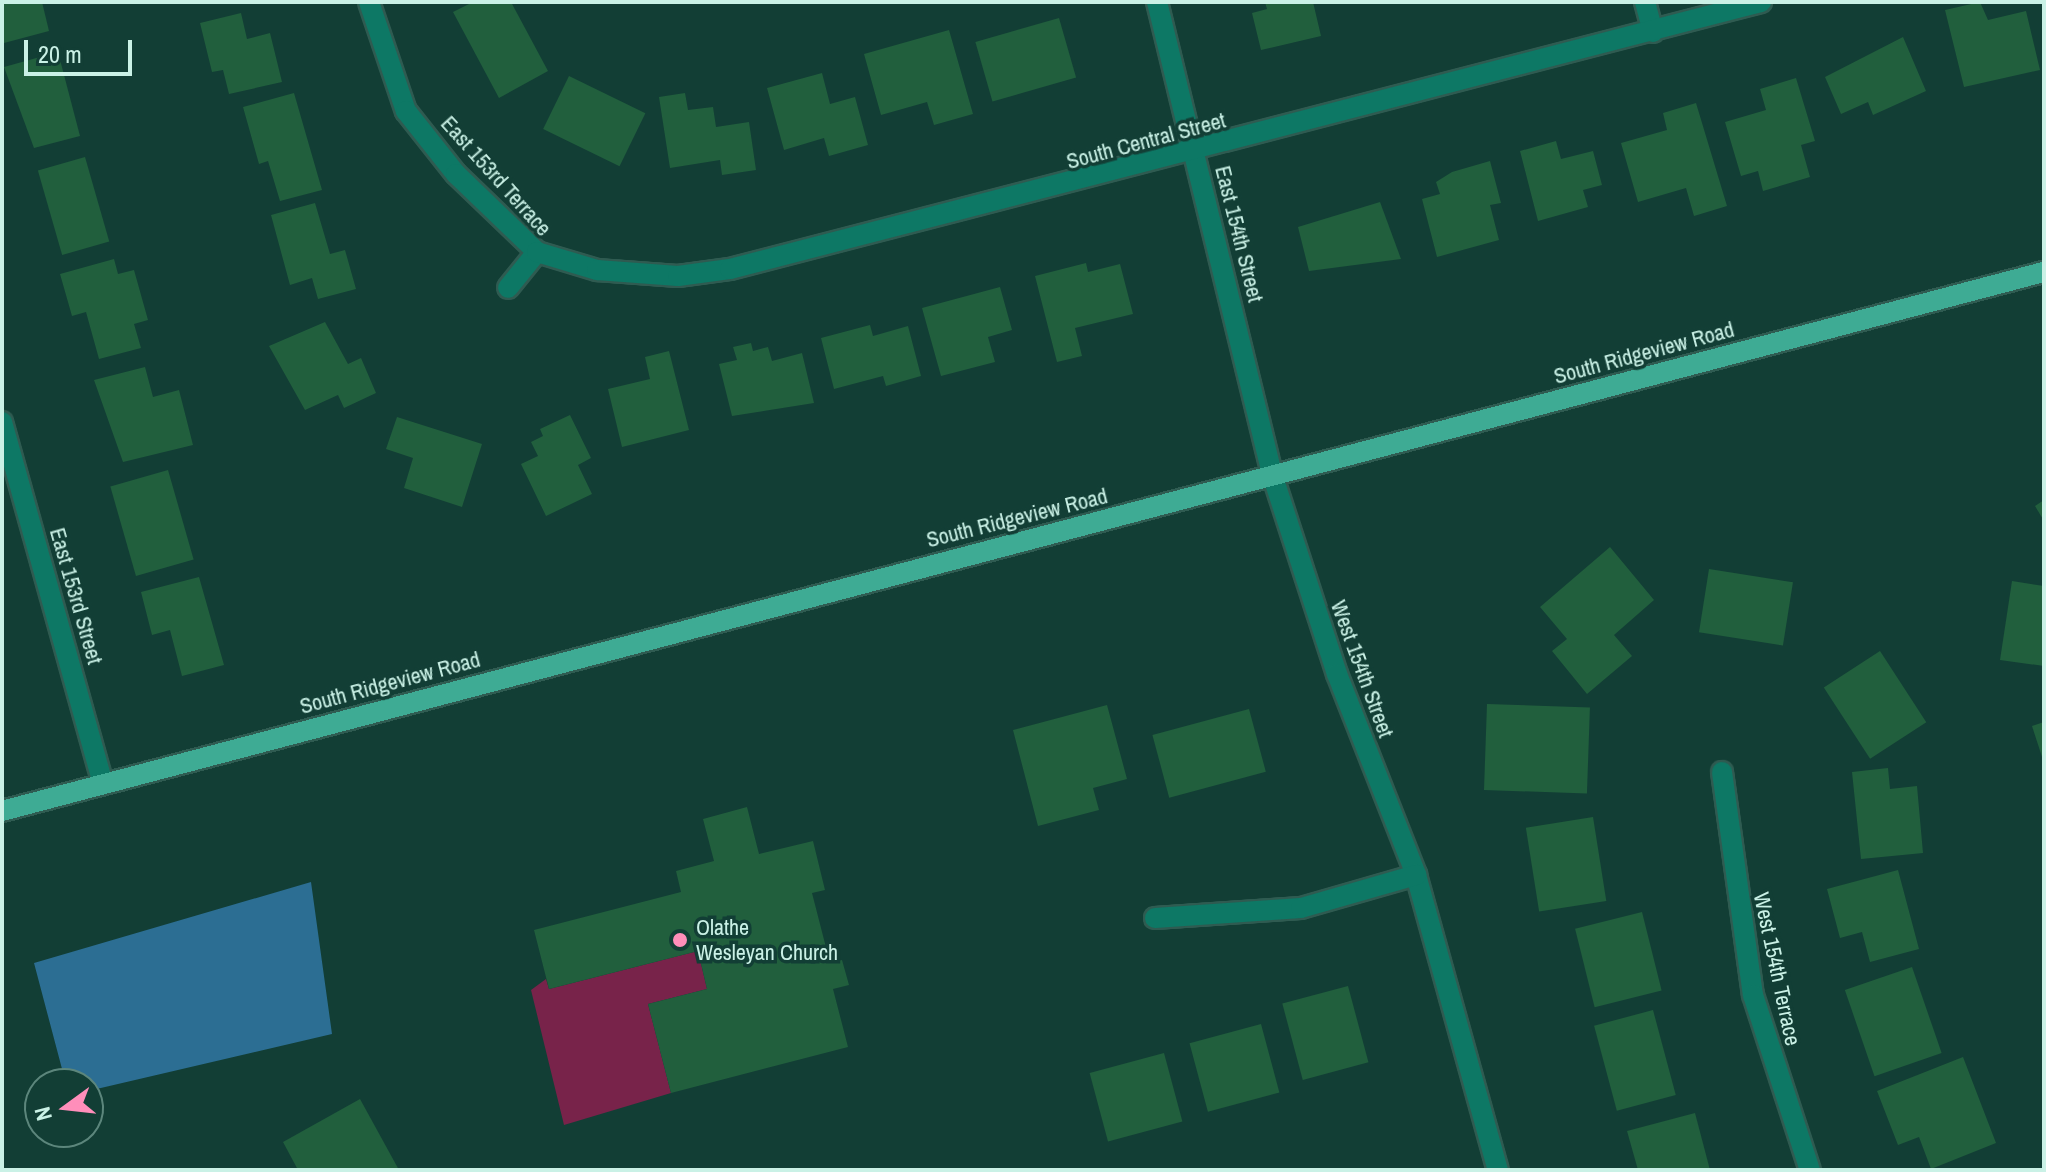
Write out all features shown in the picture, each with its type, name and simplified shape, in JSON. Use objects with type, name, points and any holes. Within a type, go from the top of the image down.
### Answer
[{"type":"main road","name":"South Ridgeview Road","points":[[2,811],[2044,272]]},
{"type":"street","name":"East 153rd Terrace","points":[[369,2],[406,111],[487,208],[537,252],[508,288]]},
{"type":"street","name":"East 154th Street","points":[[1157,2],[1273,477]]},
{"type":"street","points":[[1645,2],[1653,32]]},
{"type":"street","name":"South Central Street","points":[[537,252],[597,270],[678,276],[730,269],[1195,153],[1761,2]]},
{"type":"street","name":"East 153rd Street","points":[[2,422],[103,783]]},
{"type":"street","name":"West 154th Street","points":[[1273,477],[1337,674],[1416,875],[1498,1170]]},
{"type":"street","name":"West 154th Terrace","points":[[1722,772],[1753,995],[1810,1170]]},
{"type":"street","points":[[1155,918],[1301,908],[1416,875]]},
{"type":"shaded area","points":[[698,951],[707,989],[648,1004],[671,1093],[564,1125],[531,990],[546,979],[549,989]]},
{"type":"water","points":[[311,882],[332,1034],[104,1087],[104,1068],[62,1068],[34,963]]},
{"type":"building","points":[[2,2],[42,2],[49,31],[4,43]]},
{"type":"building","points":[[473,2],[511,2],[548,71],[499,98],[453,12]]},
{"type":"building","points":[[1265,2],[1313,2],[1321,36],[1261,50],[1252,13],[1267,9]]},
{"type":"building","points":[[1980,2],[1988,20],[2026,11],[2040,70],[1964,87],[1945,10]]},
{"type":"building","points":[[241,13],[247,39],[270,33],[282,82],[229,94],[223,70],[212,72],[200,23]]},
{"type":"building","points":[[1059,18],[1076,78],[992,102],[975,42]]},
{"type":"building","points":[[949,30],[973,114],[934,125],[927,102],[881,115],[864,54]]},
{"type":"building","points":[[1903,37],[1926,91],[1873,115],[1868,102],[1841,114],[1825,77]]},
{"type":"building","points":[[58,52],[80,136],[34,148],[4,67]]},
{"type":"building","points":[[822,73],[830,104],[855,97],[868,145],[829,156],[824,138],[784,150],[767,88]]},
{"type":"building","points":[[569,76],[645,113],[620,166],[543,129]]},
{"type":"building","points":[[1796,78],[1815,141],[1801,145],[1810,177],[1763,191],[1758,171],[1741,176],[1725,122],[1766,110],[1760,89]]},
{"type":"building","points":[[294,93],[322,190],[280,201],[268,161],[259,164],[243,107]]},
{"type":"building","points":[[685,93],[688,110],[713,107],[716,127],[749,122],[756,170],[722,175],[720,160],[670,168],[659,97]]},
{"type":"building","points":[[1696,103],[1727,206],[1694,216],[1686,188],[1638,202],[1621,143],[1667,130],[1663,113]]},
{"type":"building","points":[[1556,141],[1561,159],[1593,151],[1602,185],[1583,190],[1588,207],[1538,221],[1520,151]]},
{"type":"building","points":[[85,157],[109,242],[62,255],[38,171]]},
{"type":"building","points":[[1490,161],[1501,203],[1490,205],[1499,240],[1437,257],[1422,199],[1440,194],[1436,182],[1452,172]]},
{"type":"building","points":[[1380,202],[1401,259],[1309,271],[1298,227]]},
{"type":"building","points":[[315,203],[330,254],[345,250],[356,289],[318,299],[312,278],[290,285],[271,215]]},
{"type":"building","points":[[114,259],[118,274],[134,270],[148,320],[134,324],[141,348],[99,359],[86,312],[72,316],[60,274]]},
{"type":"building","points":[[1086,263],[1088,272],[1120,264],[1133,314],[1075,328],[1082,356],[1057,362],[1035,276]]},
{"type":"building","points":[[1000,287],[1012,330],[988,337],[995,362],[941,376],[922,308]]},
{"type":"building","points":[[325,322],[348,364],[361,358],[376,393],[344,408],[338,395],[305,410],[269,346]]},
{"type":"building","points":[[870,325],[873,336],[908,326],[921,376],[886,386],[883,376],[834,389],[821,338]]},
{"type":"building","points":[[751,343],[753,351],[768,347],[772,361],[802,353],[814,403],[732,416],[719,364],[737,360],[733,347]]},
{"type":"building","points":[[669,351],[689,430],[622,447],[608,389],[650,379],[645,357]]},
{"type":"building","points":[[145,367],[153,397],[179,390],[193,445],[123,462],[94,380]]},
{"type":"building","points":[[570,415],[591,458],[578,465],[592,494],[546,516],[521,464],[538,456],[531,442],[543,436],[540,429]]},
{"type":"building","points":[[397,417],[482,444],[462,507],[404,488],[413,458],[386,449]]},
{"type":"building","points":[[168,470],[194,559],[136,576],[110,487]]},
{"type":"building","points":[[2044,500],[2044,521],[2035,506]]},
{"type":"building","points":[[1610,547],[1654,600],[1614,635],[1632,656],[1587,694],[1552,651],[1567,639],[1540,607]]},
{"type":"building","points":[[1709,569],[1793,582],[1783,646],[1699,632]]},
{"type":"building","points":[[199,577],[224,665],[182,676],[170,630],[152,635],[141,592]]},
{"type":"building","points":[[2012,581],[2044,586],[2044,666],[2000,660]]},
{"type":"building","points":[[1880,651],[1926,722],[1870,759],[1824,687]]},
{"type":"building","points":[[1487,704],[1590,708],[1587,794],[1484,790]]},
{"type":"building","points":[[1107,705],[1127,779],[1093,788],[1099,810],[1038,826],[1013,730]]},
{"type":"building","points":[[1249,709],[1266,772],[1169,798],[1152,735]]},
{"type":"building","points":[[2044,722],[2044,760],[2043,760],[2032,726]]},
{"type":"building","points":[[1888,768],[1890,789],[1917,786],[1923,853],[1861,859],[1852,772]]},
{"type":"building","name":"Olathe Wesleyan Church","points":[[747,807],[759,854],[813,841],[825,890],[812,893],[830,963],[842,960],[849,985],[833,989],[848,1047],[671,1093],[648,1004],[707,989],[698,951],[549,989],[534,930],[681,892],[676,871],[714,861],[703,819]]},
{"type":"building","points":[[1593,817],[1606,901],[1539,912],[1526,828]]},
{"type":"building","points":[[1898,870],[1919,949],[1870,962],[1862,932],[1840,938],[1827,889]]},
{"type":"building","points":[[1642,912],[1662,991],[1595,1007],[1575,929]]},
{"type":"building","points":[[1912,967],[1942,1053],[1874,1076],[1845,990]]},
{"type":"building","points":[[1348,986],[1368,1062],[1303,1080],[1282,1004]]},
{"type":"building","points":[[1653,1010],[1676,1095],[1617,1111],[1594,1026]]},
{"type":"building","points":[[1261,1024],[1279,1093],[1208,1112],[1190,1043]]},
{"type":"building","points":[[1164,1053],[1182,1122],[1108,1142],[1090,1073]]},
{"type":"building","points":[[1963,1057],[1996,1143],[1931,1169],[1919,1137],[1898,1145],[1877,1091]]},
{"type":"building","points":[[360,1099],[399,1170],[298,1170],[283,1142]]},
{"type":"building","points":[[1695,1113],[1710,1170],[1638,1170],[1627,1131]]},
{"type":"place","name":"Olathe Wesleyan Church","points":[[680,940]]}]
